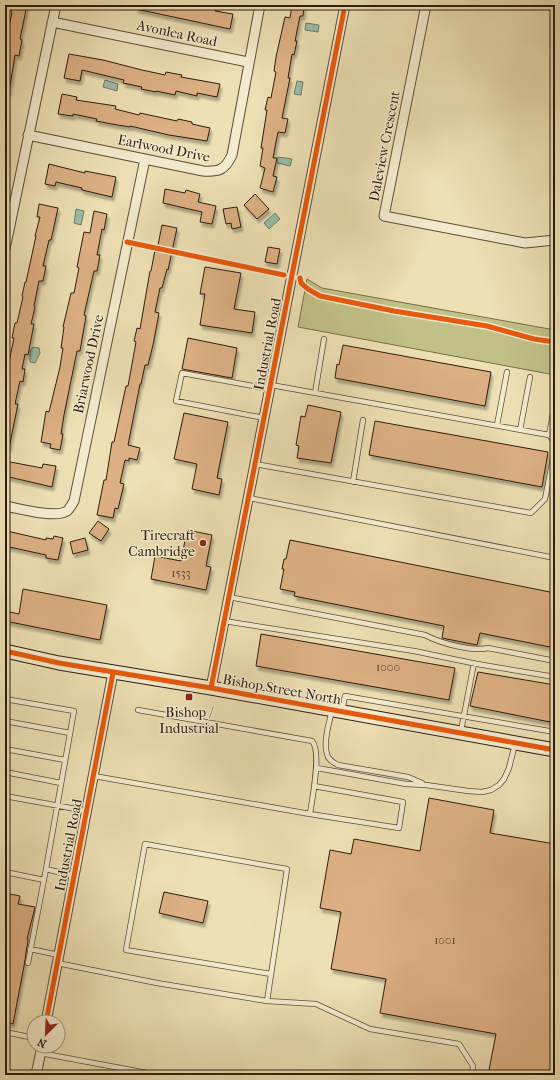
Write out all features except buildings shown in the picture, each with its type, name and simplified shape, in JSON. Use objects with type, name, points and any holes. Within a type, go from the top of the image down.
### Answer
[{"type":"main road","name":"Bishop Street North","points":[[5,651],[114,673],[211,688],[555,750]]},
{"type":"street","points":[[5,249],[56,5]]},
{"type":"street","name":"Earlwood Drive","points":[[28,135],[203,171],[214,172],[222,170],[232,155],[248,62],[260,5]]},
{"type":"street","name":"Industrial Road","points":[[211,688],[345,5]]},
{"type":"street","name":"Daleview Crescent","points":[[426,5],[384,216],[525,243],[555,240]]},
{"type":"street","name":"Avonlea Road","points":[[52,22],[248,62]]},
{"type":"street","name":"Briarwood Drive","points":[[5,506],[42,513],[57,514],[67,511],[74,501],[145,159]]},
{"type":"street","name":"Industrial Road","points":[[48,1014],[114,673]]},
{"type":"street","points":[[36,1075],[40,1054]]},
{"type":"lane","points":[[315,393],[324,339]]},
{"type":"lane","points":[[497,425],[507,372]]},
{"type":"lane","points":[[264,418],[176,401],[182,373],[315,393],[497,425],[549,435],[555,443]]},
{"type":"lane","points":[[520,430],[530,376]]},
{"type":"lane","points":[[549,435],[555,403]]},
{"type":"lane","points":[[353,482],[363,420]]},
{"type":"lane","points":[[255,464],[531,513],[545,499],[555,449]]},
{"type":"lane","points":[[249,498],[555,558]]},
{"type":"lane","points":[[229,596],[425,635],[438,641],[480,650],[488,648],[555,661]]},
{"type":"lane","points":[[224,621],[414,651],[474,664],[555,677]]},
{"type":"lane","points":[[460,733],[474,664]]},
{"type":"lane","points":[[426,785],[408,777],[338,765],[331,761],[327,754],[326,747],[337,711],[345,696],[555,732]]},
{"type":"lane","points":[[5,698],[74,712],[28,963]]},
{"type":"lane","points":[[138,710],[312,741],[315,747],[317,768],[310,814]]},
{"type":"lane","points":[[5,721],[70,733]]},
{"type":"lane","points":[[317,768],[406,784],[426,785],[468,792],[482,792],[491,790],[499,785],[504,779],[510,768],[516,743]]},
{"type":"lane","points":[[5,749],[65,760]]},
{"type":"lane","points":[[5,772],[61,783]]},
{"type":"lane","points":[[94,776],[399,828],[403,802],[314,786]]},
{"type":"lane","points":[[5,796],[87,811]]},
{"type":"lane","points":[[267,1001],[287,869],[145,844],[126,950],[271,974]]},
{"type":"lane","points":[[46,869],[74,876]]},
{"type":"lane","points":[[5,872],[44,880]]},
{"type":"lane","points":[[30,949],[58,959],[157,983],[267,1001],[316,1004],[370,1029],[459,1044],[473,1066],[472,1075]]},
{"type":"lane","points":[[5,1032],[26,1036]]},
{"type":"lane","points":[[63,1054],[156,1075]]},
{"type":"green space","points":[[307,279],[322,288],[555,330],[555,375],[298,327]]},
{"type":"shaded area","points":[[306,23],[319,25],[318,32],[305,30]]},
{"type":"shaded area","points":[[105,80],[118,84],[117,91],[103,87]]},
{"type":"shaded area","points":[[297,81],[303,82],[301,95],[294,94]]},
{"type":"shaded area","points":[[278,157],[292,159],[290,166],[277,163]]},
{"type":"shaded area","points":[[76,209],[84,211],[81,225],[74,223]]},
{"type":"shaded area","points":[[275,213],[280,219],[269,229],[264,223]]},
{"type":"shaded area","points":[[33,347],[39,348],[40,353],[35,363],[30,362],[30,351]]},
{"type":"cycle path","points":[[211,688],[345,5]]},
{"type":"cycle path","points":[[127,242],[284,275]]},
{"type":"cycle path","points":[[300,278],[301,283],[320,296],[394,311],[487,326],[534,339],[555,342]]},
{"type":"cycle path","points":[[5,651],[59,663],[211,688],[555,750]]},
{"type":"cycle path","points":[[48,1014],[113,673]]},
{"type":"place","name":"Tirecraft Cambridge","points":[[203,543]]},
{"type":"place","name":"Bishop / Industrial","points":[[189,697]]}]
